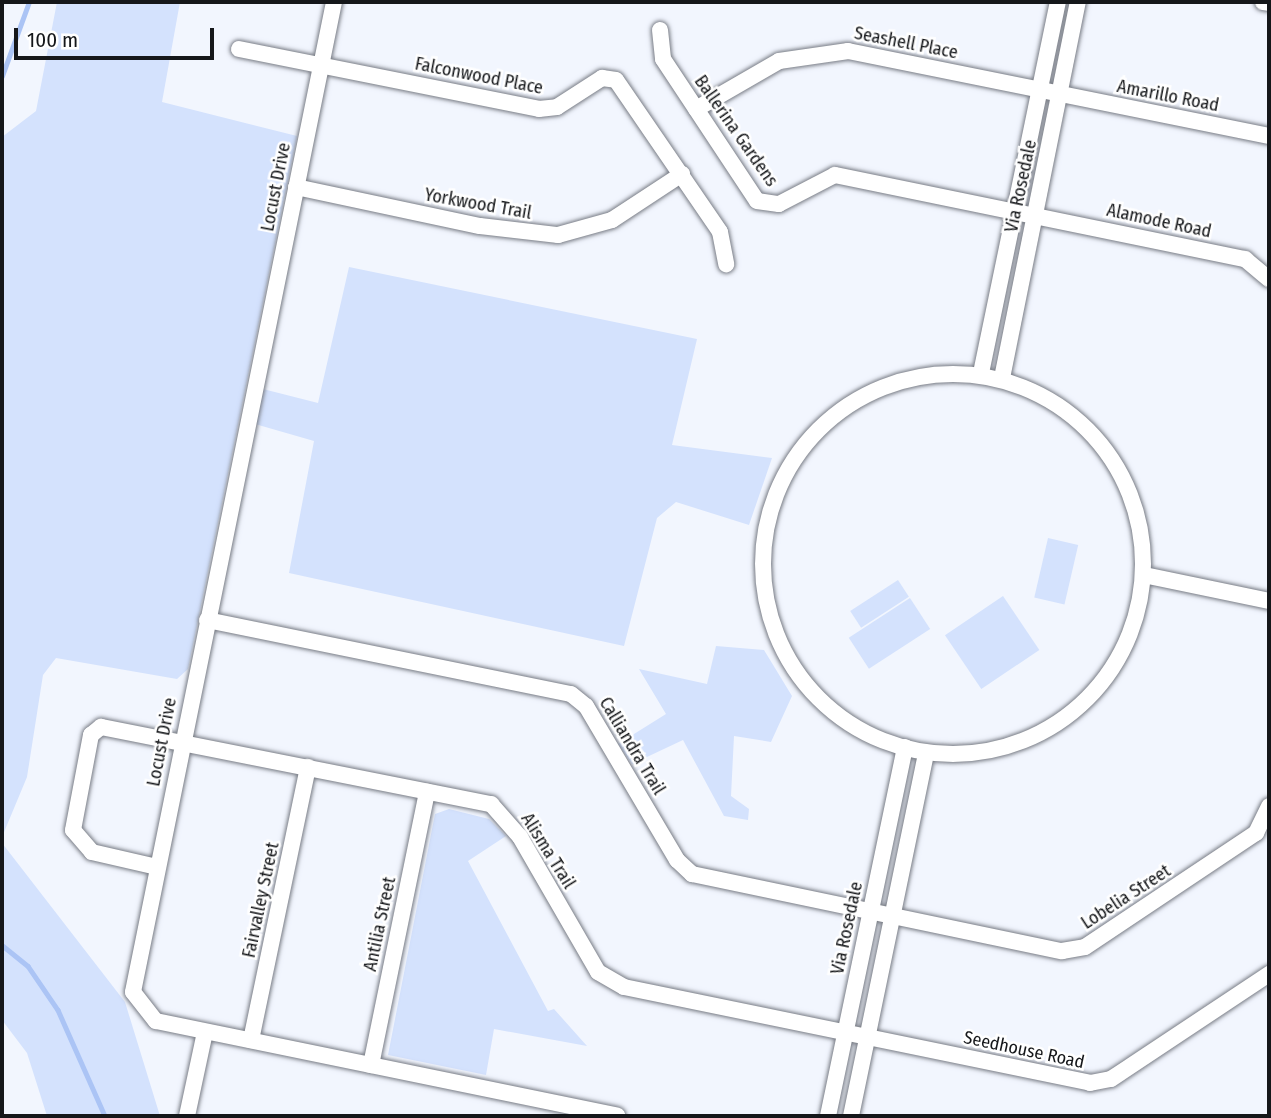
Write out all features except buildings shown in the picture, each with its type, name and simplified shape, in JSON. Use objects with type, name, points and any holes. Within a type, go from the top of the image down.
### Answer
[{"type":"street","name":"Locust Drive","points":[[334,2],[133,992],[156,1021],[617,1116]]},
{"type":"street","name":"Via Rosedale","points":[[981,373],[1058,2]]},
{"type":"street","name":"Via Rosedale","points":[[1002,378],[1078,2]]},
{"type":"street","points":[[1263,2],[1269,3]]},
{"type":"street","name":"Ballerina Gardens","points":[[660,30],[663,59],[762,203],[779,204],[835,175],[1016,211]]},
{"type":"street","points":[[239,49],[321,65]]},
{"type":"street","name":"Seashell Place","points":[[696,109],[767,65],[834,50],[1060,93]]},
{"type":"street","name":"Falconwood Place","points":[[321,65],[538,109],[556,107],[608,78],[627,91],[720,232],[726,264]]},
{"type":"street","name":"Amarillo Road","points":[[1060,93],[1269,136]]},
{"type":"street","name":"Yorkwood Trail","points":[[296,187],[494,229],[558,234],[612,219],[682,174]]},
{"type":"street","name":"Alamode Road","points":[[1016,211],[1245,259],[1269,279]]},
{"type":"street","points":[[981,373],[1002,378],[1066,412],[1106,452],[1137,516],[1144,575],[1126,644],[1075,711],[1007,747],[926,753],[857,728],[796,671],[768,607],[765,537],[785,474],[834,416],[889,385],[981,373]]},
{"type":"street","points":[[1144,575],[1269,601]]},
{"type":"street","name":"Calliandra Trail","points":[[207,620],[570,694],[594,717],[677,860],[692,874],[892,915]]},
{"type":"street","name":"Alisma Trail","points":[[157,867],[92,852],[77,838],[72,820],[96,731],[108,726],[427,792],[500,811],[609,982],[867,1037]]},
{"type":"street","name":"Via Rosedale","points":[[828,1116],[905,747]]},
{"type":"street","points":[[851,1116],[926,753]]},
{"type":"street","name":"Fairvalley Street","points":[[251,1040],[308,767]]},
{"type":"street","name":"Antilia Street","points":[[371,1065],[427,792]]},
{"type":"street","name":"Lobelia Street","points":[[892,915],[1077,950],[1256,833],[1269,806]]},
{"type":"street","name":"Seedhouse Road","points":[[867,1037],[1100,1083],[1269,974]]},
{"type":"street","points":[[187,1116],[205,1032]]},
{"type":"shaded area","points":[[57,2],[180,2],[162,102],[297,136],[188,669],[177,679],[56,658],[43,675],[27,777],[2,837],[2,137],[36,111]]},
{"type":"shaded area","points":[[349,267],[697,339],[672,445],[772,458],[749,525],[676,502],[657,518],[624,646],[289,573],[314,441],[255,424],[263,389],[318,403]]},
{"type":"shaded area","points":[[1048,538],[1078,545],[1064,604],[1034,597]]},
{"type":"shaded area","points":[[898,580],[909,597],[861,628],[850,611]]},
{"type":"shaded area","points":[[1003,596],[1039,650],[981,689],[945,635]]},
{"type":"shaded area","points":[[910,598],[930,629],[869,669],[849,638]]},
{"type":"shaded area","points":[[716,646],[764,650],[792,696],[771,742],[734,736],[731,796],[749,809],[748,820],[724,816],[683,740],[632,764],[618,744],[666,714],[639,669],[707,684]]},
{"type":"shaded area","points":[[449,809],[489,819],[506,836],[468,861],[548,1011],[554,1009],[587,1046],[494,1029],[486,1075],[388,1055],[435,814]]},
{"type":"shaded area","points":[[2,843],[125,1002],[160,1116],[47,1116],[27,1053],[2,1020]]},
{"type":"waterway","points":[[2,76],[29,2]]},
{"type":"waterway","points":[[2,945],[28,966],[58,1010],[105,1116]]}]
